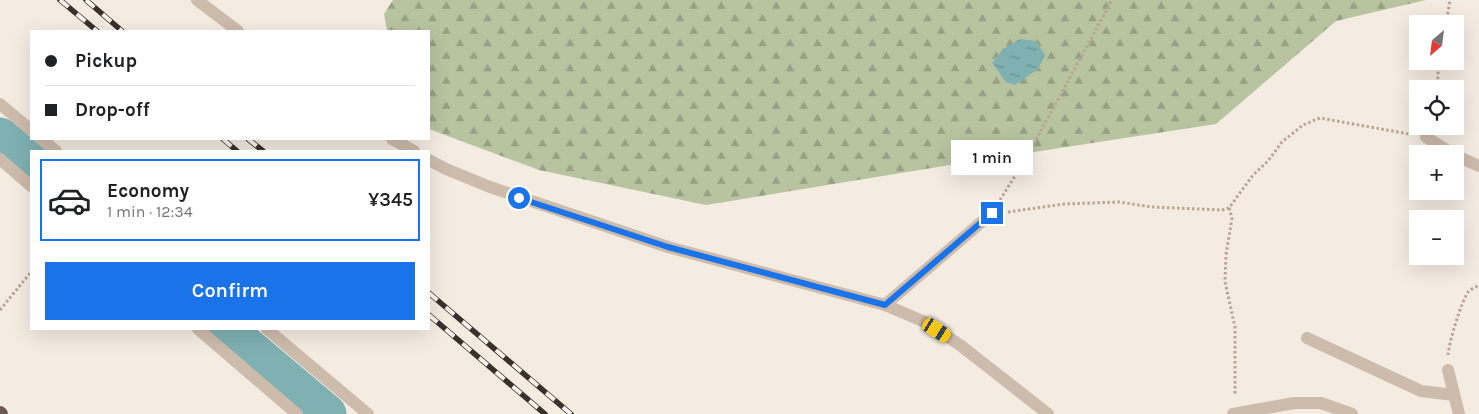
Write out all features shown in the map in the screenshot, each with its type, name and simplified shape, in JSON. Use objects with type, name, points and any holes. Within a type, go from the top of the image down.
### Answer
[{"type":"street","points":[[197,0],[237,30]]},
{"type":"street","points":[[0,104],[30,129]]},
{"type":"street","points":[[1426,137],[1439,145]]},
{"type":"street","points":[[42,140],[55,150]]},
{"type":"street","points":[[394,140],[412,150]]},
{"type":"street","points":[[1464,159],[1479,166]]},
{"type":"street","points":[[0,160],[30,185]]},
{"type":"street","points":[[430,161],[490,187],[668,247],[885,305],[925,322],[960,345],[1048,414]]},
{"type":"street","points":[[885,305],[992,213]]},
{"type":"street","points":[[199,330],[297,414]]},
{"type":"street","points":[[268,330],[368,414]]},
{"type":"street","points":[[1306,338],[1421,391],[1454,395]]},
{"type":"street","points":[[1448,370],[1459,414]]},
{"type":"street","points":[[1233,414],[1294,403],[1321,402],[1352,414]]},
{"type":"path","points":[[992,213],[1025,160],[1112,0]]},
{"type":"path","points":[[1448,15],[1450,0]]},
{"type":"path","points":[[992,213],[1064,204],[1119,202],[1152,207],[1222,210],[1230,208],[1253,175],[1268,162],[1282,142],[1303,125],[1320,118],[1426,137]]},
{"type":"path","points":[[1230,208],[1232,218],[1226,255],[1225,282],[1235,327],[1236,391],[1234,398]]},
{"type":"path","points":[[0,310],[30,273]]},
{"type":"path","points":[[1448,370],[1448,347],[1461,308],[1469,291],[1479,285]]},
{"type":"green space","points":[[393,0],[1426,0],[1336,21],[1216,124],[706,205],[539,170],[430,129],[430,30],[387,30],[384,14]]},
{"type":"water","points":[[1020,39],[1036,41],[1045,55],[1038,69],[1015,85],[1006,82],[992,63],[1003,49]]},
{"type":"waterway","points":[[0,137],[30,162]]},
{"type":"waterway","points":[[227,330],[327,414]]},
{"type":"railway","points":[[60,0],[96,30]]},
{"type":"railway","points":[[86,0],[121,30]]},
{"type":"railway","points":[[224,140],[236,150]]},
{"type":"railway","points":[[249,140],[262,150]]},
{"type":"railway","points":[[430,294],[571,414]]},
{"type":"railway","points":[[430,316],[545,414]]},
{"type":"route","points":[[519,198],[668,247],[885,305],[992,213]]}]
